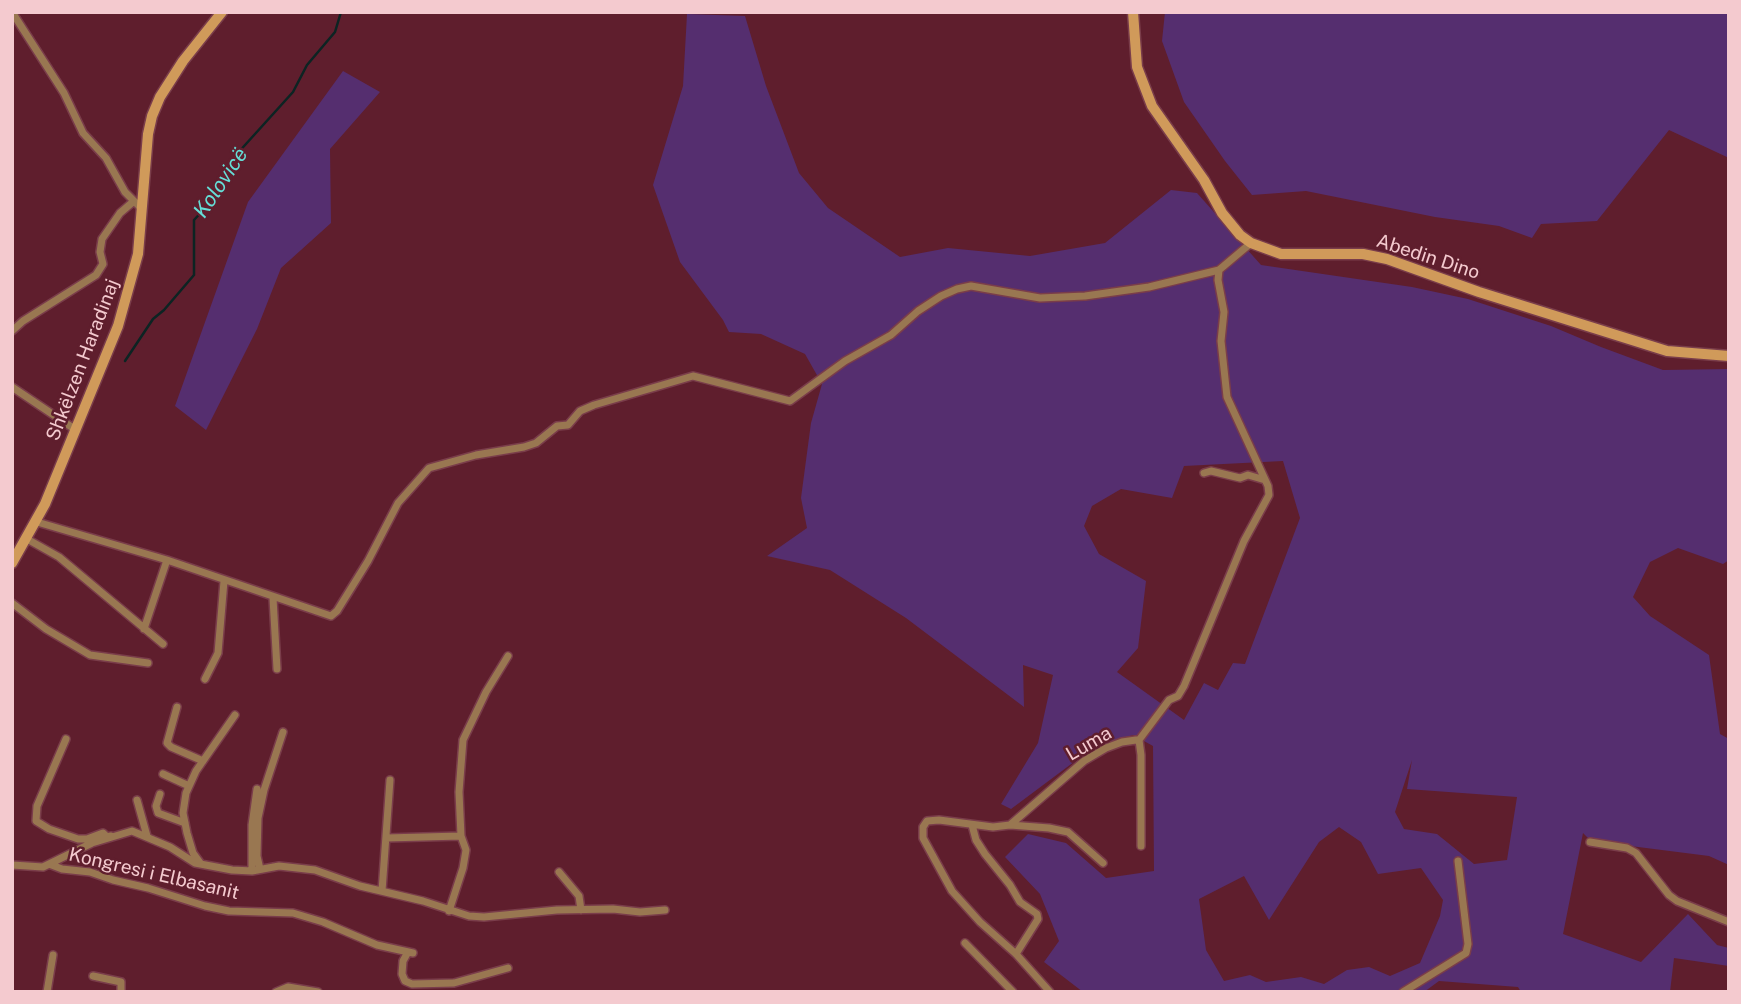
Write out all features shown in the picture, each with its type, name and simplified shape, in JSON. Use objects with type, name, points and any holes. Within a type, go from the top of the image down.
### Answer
[{"type":"street","points":[[12,12],[64,93],[83,133],[106,158],[125,192],[143,210]]},
{"type":"street","name":"Shkëlzen Haradinaj","points":[[12,563],[37,522],[118,326],[138,254],[148,134],[152,116],[160,97],[183,61],[222,12]]},
{"type":"street","name":"Abedin Dino","points":[[1133,12],[1137,67],[1152,106],[1205,180],[1222,213],[1240,235],[1251,243],[1281,254],[1363,254],[1387,259],[1479,292],[1667,351],[1729,356]]},
{"type":"street","points":[[12,331],[23,320],[96,275],[103,264],[100,252],[102,239],[120,213],[134,201]]},
{"type":"street","points":[[37,522],[167,560],[324,614],[334,614],[368,561],[398,502],[429,468],[536,443],[557,426],[568,425],[580,411],[594,405],[693,376],[790,401],[845,361],[885,339],[918,311],[957,289],[971,286],[1040,298],[1085,296],[1149,287],[1219,270],[1251,243]]},
{"type":"street","points":[[1139,740],[1169,700],[1178,696],[1184,686],[1244,541],[1269,495],[1265,480],[1227,397],[1221,341],[1224,312],[1218,280],[1219,270]]},
{"type":"street","points":[[13,391],[76,430]]},
{"type":"street","points":[[1204,473],[1211,471],[1240,478],[1248,475],[1265,480]]},
{"type":"street","points":[[27,539],[59,557],[163,644]]},
{"type":"street","points":[[144,629],[167,560]]},
{"type":"street","points":[[205,679],[218,653],[224,580]]},
{"type":"street","points":[[273,598],[277,669]]},
{"type":"street","points":[[12,603],[46,629],[90,656],[148,663]]},
{"type":"street","points":[[449,911],[466,850],[461,836],[459,792],[463,740],[486,692],[508,656]]},
{"type":"street","points":[[177,707],[167,743],[203,761]]},
{"type":"street","points":[[201,864],[192,853],[185,823],[184,803],[189,786],[203,761],[235,715]]},
{"type":"street","points":[[256,870],[258,818],[283,732]]},
{"type":"street","points":[[66,739],[34,814],[36,821],[49,829],[78,839],[87,839],[103,833],[112,836]]},
{"type":"street","name":"Luma","points":[[1010,825],[1027,807],[1084,761],[1122,742],[1139,740],[1142,794],[1140,846]]},
{"type":"street","points":[[163,774],[189,786]]},
{"type":"street","points":[[382,891],[390,780]]},
{"type":"street","points":[[256,870],[251,825],[257,789]]},
{"type":"street","points":[[160,793],[156,806],[158,813],[185,823]]},
{"type":"street","points":[[137,800],[147,836]]},
{"type":"street","points":[[1050,992],[952,891],[923,838],[923,827],[927,821],[993,827],[1010,825],[1068,832],[1103,863]]},
{"type":"street","points":[[972,825],[976,840],[1020,902],[1037,914],[1038,919],[1016,954]]},
{"type":"street","points":[[12,865],[43,867],[75,850],[132,831],[170,847],[195,863],[232,870],[279,866],[316,870],[469,916],[484,917],[530,911],[665,911]]},
{"type":"street","points":[[386,838],[461,836]]},
{"type":"street","points":[[1590,842],[1627,848],[1636,853],[1669,895],[1684,906],[1729,922]]},
{"type":"street","points":[[1403,992],[1466,953],[1468,944],[1458,861]]},
{"type":"street","name":"Kongresi i Elbasanit","points":[[48,864],[62,869],[90,872],[217,909],[293,913],[323,922],[377,945],[410,952],[403,961],[402,974],[405,981],[411,984],[454,983],[508,968]]},
{"type":"street","points":[[559,872],[579,896],[581,910]]},
{"type":"street","points":[[965,943],[1013,992]]},
{"type":"street","points":[[47,992],[53,955]]},
{"type":"street","points":[[93,976],[121,982],[121,992]]},
{"type":"street","points":[[276,992],[288,987],[318,992]]},
{"type":"shaded area","points":[[1165,12],[1729,12],[1729,158],[1669,130],[1597,221],[1541,224],[1532,238],[1499,226],[1435,217],[1306,191],[1252,195],[1184,102],[1162,41]]},
{"type":"shaded area","points":[[687,14],[745,16],[766,86],[799,173],[828,208],[900,257],[948,248],[1030,256],[1105,243],[1171,190],[1197,193],[1261,265],[1412,287],[1468,299],[1551,326],[1663,370],[1729,369],[1729,560],[1723,564],[1678,548],[1650,562],[1633,597],[1650,616],[1709,655],[1720,734],[1729,739],[1729,865],[1709,856],[1591,841],[1583,833],[1563,934],[1641,962],[1688,914],[1717,945],[1729,948],[1729,966],[1674,958],[1670,992],[1521,992],[1518,987],[1439,981],[1424,992],[1083,992],[1044,962],[1059,941],[1040,894],[1005,857],[1028,834],[1066,843],[1106,878],[1154,871],[1153,746],[1133,735],[1094,747],[1011,809],[1001,804],[1038,743],[1053,675],[1023,665],[1024,707],[906,618],[830,570],[767,556],[807,528],[801,498],[811,423],[822,384],[805,354],[761,334],[729,332],[680,262],[653,185],[683,86]],"holes":[[[1283,461],[1300,518],[1245,664],[1233,663],[1218,690],[1204,683],[1184,720],[1117,672],[1138,648],[1146,581],[1099,554],[1084,526],[1092,506],[1121,489],[1172,498],[1184,466]],[[1412,760],[1407,789],[1517,797],[1507,860],[1474,864],[1437,834],[1404,829],[1395,812]],[[1339,827],[1361,842],[1378,874],[1421,868],[1443,900],[1440,916],[1420,963],[1390,976],[1369,967],[1347,970],[1324,984],[1301,977],[1266,982],[1250,975],[1224,981],[1206,950],[1199,899],[1244,876],[1269,920],[1319,842]]]},
{"type":"shaded area","points":[[343,71],[380,92],[330,149],[331,223],[281,268],[257,329],[206,430],[175,406],[248,202]]},
{"type":"waterway","name":"Kolovicë","points":[[125,361],[153,319],[194,275],[194,220],[218,194],[236,155],[293,92],[307,65],[335,32],[341,12]]}]
